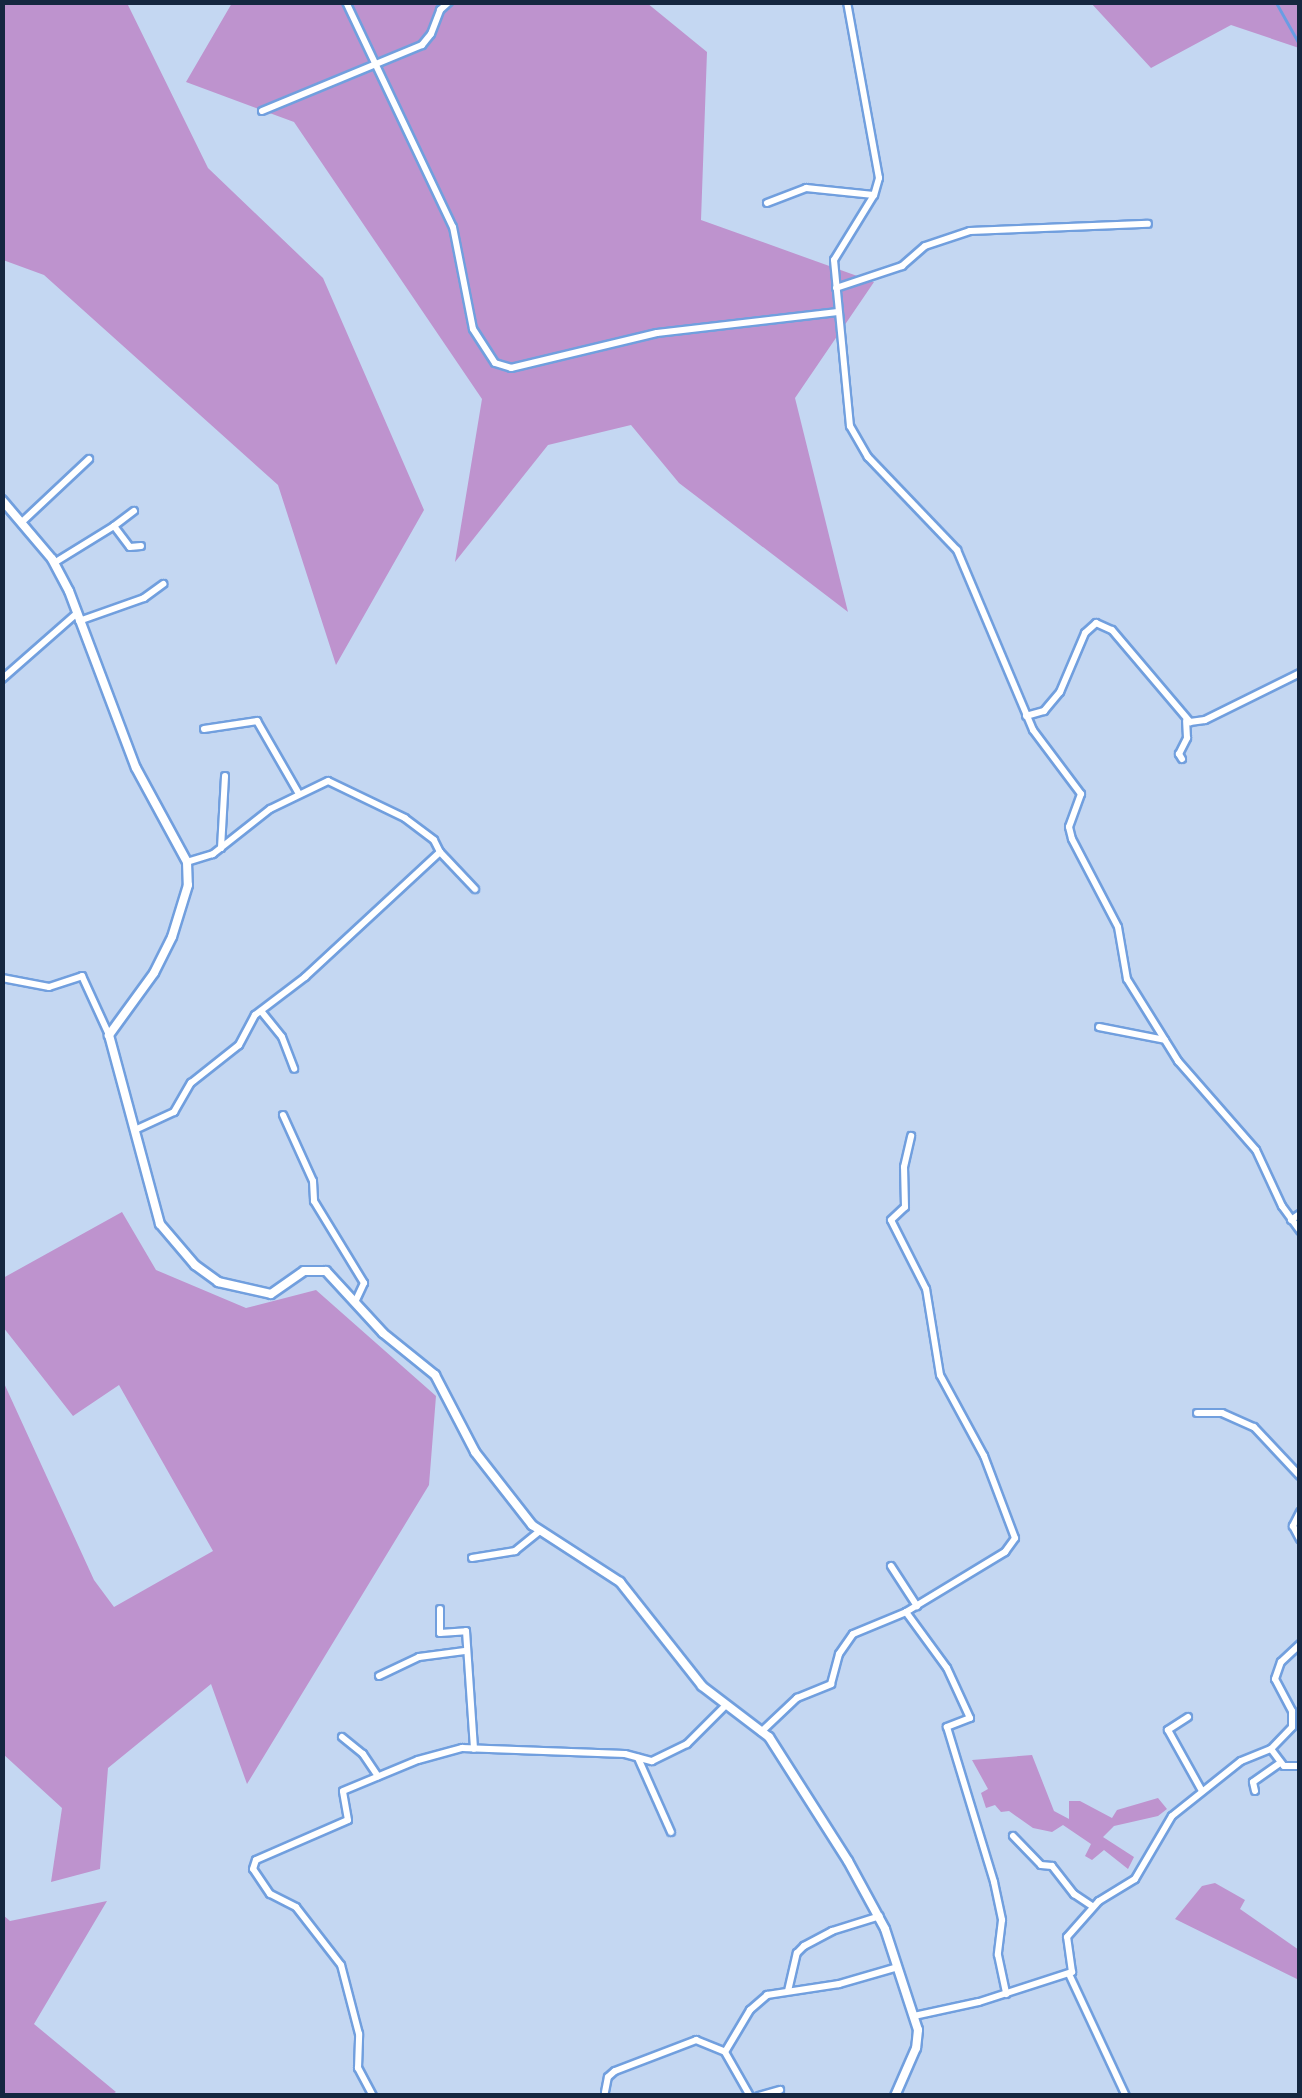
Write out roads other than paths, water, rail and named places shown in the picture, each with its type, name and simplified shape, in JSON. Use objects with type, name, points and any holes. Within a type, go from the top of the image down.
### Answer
[{"type":"street","points":[[346,2],[458,238],[473,329],[495,363],[511,368],[657,333],[838,312]]},
{"type":"street","points":[[262,111],[427,42],[437,14],[450,2]]},
{"type":"street","points":[[848,2],[878,166],[874,195],[836,253],[846,401],[857,440],[957,550],[1026,716],[1081,794],[1069,827],[1118,926],[1128,980],[1197,1085],[1256,1150],[1300,1231]]},
{"type":"street","points":[[768,203],[806,188],[874,195]]},
{"type":"street","points":[[836,288],[902,266],[925,246],[970,231],[1148,224]]},
{"type":"street","points":[[22,522],[90,460]]},
{"type":"street","points":[[2,500],[54,563],[136,768],[187,862],[188,885],[172,937],[154,973],[108,1035]]},
{"type":"street","points":[[54,563],[134,511]]},
{"type":"street","points":[[114,526],[130,547],[140,546]]},
{"type":"street","points":[[2,679],[78,617],[144,598],[163,584]]},
{"type":"street","points":[[1026,716],[1044,711],[1060,692],[1085,632],[1096,623],[1112,630],[1186,720],[1195,724],[1300,673]]},
{"type":"street","points":[[1182,759],[1179,754],[1187,738],[1186,720]]},
{"type":"street","points":[[204,729],[257,722],[299,794]]},
{"type":"street","points":[[221,848],[225,776]]},
{"type":"street","points":[[187,862],[221,848],[264,814],[299,794],[320,783],[335,783],[405,818],[434,840],[440,852],[475,889]]},
{"type":"street","points":[[136,1129],[174,1112],[191,1084],[238,1045],[261,1012],[305,977],[440,852]]},
{"type":"street","points":[[2,978],[49,987],[82,976],[108,1035],[160,1224],[208,1275],[271,1294],[304,1271],[319,1268],[383,1334],[435,1376],[476,1452],[540,1532],[620,1582],[692,1675],[724,1707],[761,1732],[787,1762],[880,1916],[914,2016],[916,2048],[895,2096]]},
{"type":"street","points":[[261,1012],[280,1032],[294,1069]]},
{"type":"street","points":[[1100,1027],[1164,1040]]},
{"type":"street","points":[[283,1115],[313,1181],[314,1201],[364,1283],[354,1302]]},
{"type":"street","points":[[761,1732],[797,1698],[831,1684],[838,1654],[853,1634],[917,1606],[1005,1552],[1015,1538],[984,1456],[940,1375],[926,1289],[892,1220],[905,1207],[904,1167],[910,1136]]},
{"type":"street","points":[[1291,1220],[1300,1214]]},
{"type":"street","points":[[1197,1414],[1222,1413],[1254,1427],[1300,1476]]},
{"type":"street","points":[[1300,1512],[1293,1526],[1300,1539]]},
{"type":"street","points":[[472,1558],[515,1551],[540,1532]]},
{"type":"street","points":[[890,1566],[917,1606]]},
{"type":"street","points":[[440,1609],[440,1633],[466,1631],[474,1749]]},
{"type":"street","points":[[906,1612],[947,1668],[970,1718],[947,1727],[994,1882],[1002,1920],[998,1954],[1006,1994]]},
{"type":"street","points":[[914,2016],[1069,1974],[1073,1968],[1065,1942],[1093,1908],[1135,1878],[1167,1823],[1250,1755],[1271,1748],[1294,1719],[1275,1679],[1281,1662],[1300,1644]]},
{"type":"street","points":[[379,1676],[419,1657],[465,1651]]},
{"type":"street","points":[[373,2096],[358,2068],[360,2042],[341,1965],[296,1907],[272,1897],[253,1869],[261,1856],[348,1820],[342,1793],[433,1756],[474,1749],[638,1757],[652,1761],[676,1751],[724,1707]]},
{"type":"street","points":[[1188,1717],[1168,1730],[1202,1791]]},
{"type":"street","points":[[342,1737],[363,1754],[378,1776]]},
{"type":"street","points":[[1271,1748],[1280,1762],[1300,1766]]},
{"type":"street","points":[[638,1757],[671,1832]]},
{"type":"street","points":[[1255,1791],[1253,1782],[1280,1762]]},
{"type":"street","points":[[1013,1836],[1040,1865],[1052,1866],[1074,1894],[1093,1908]]},
{"type":"street","points":[[788,1991],[797,1953],[804,1946],[832,1931],[880,1916]]},
{"type":"street","points":[[725,2052],[750,2010],[768,1995],[839,1984],[898,1967]]},
{"type":"street","points":[[1069,1974],[1126,2096]]},
{"type":"street","points":[[605,2092],[608,2078],[615,2072],[696,2040],[725,2052],[750,2096]]},
{"type":"street","points":[[760,2096],[780,2090]]},
{"type":"waterway","points":[[1276,2],[1300,45]]}]
